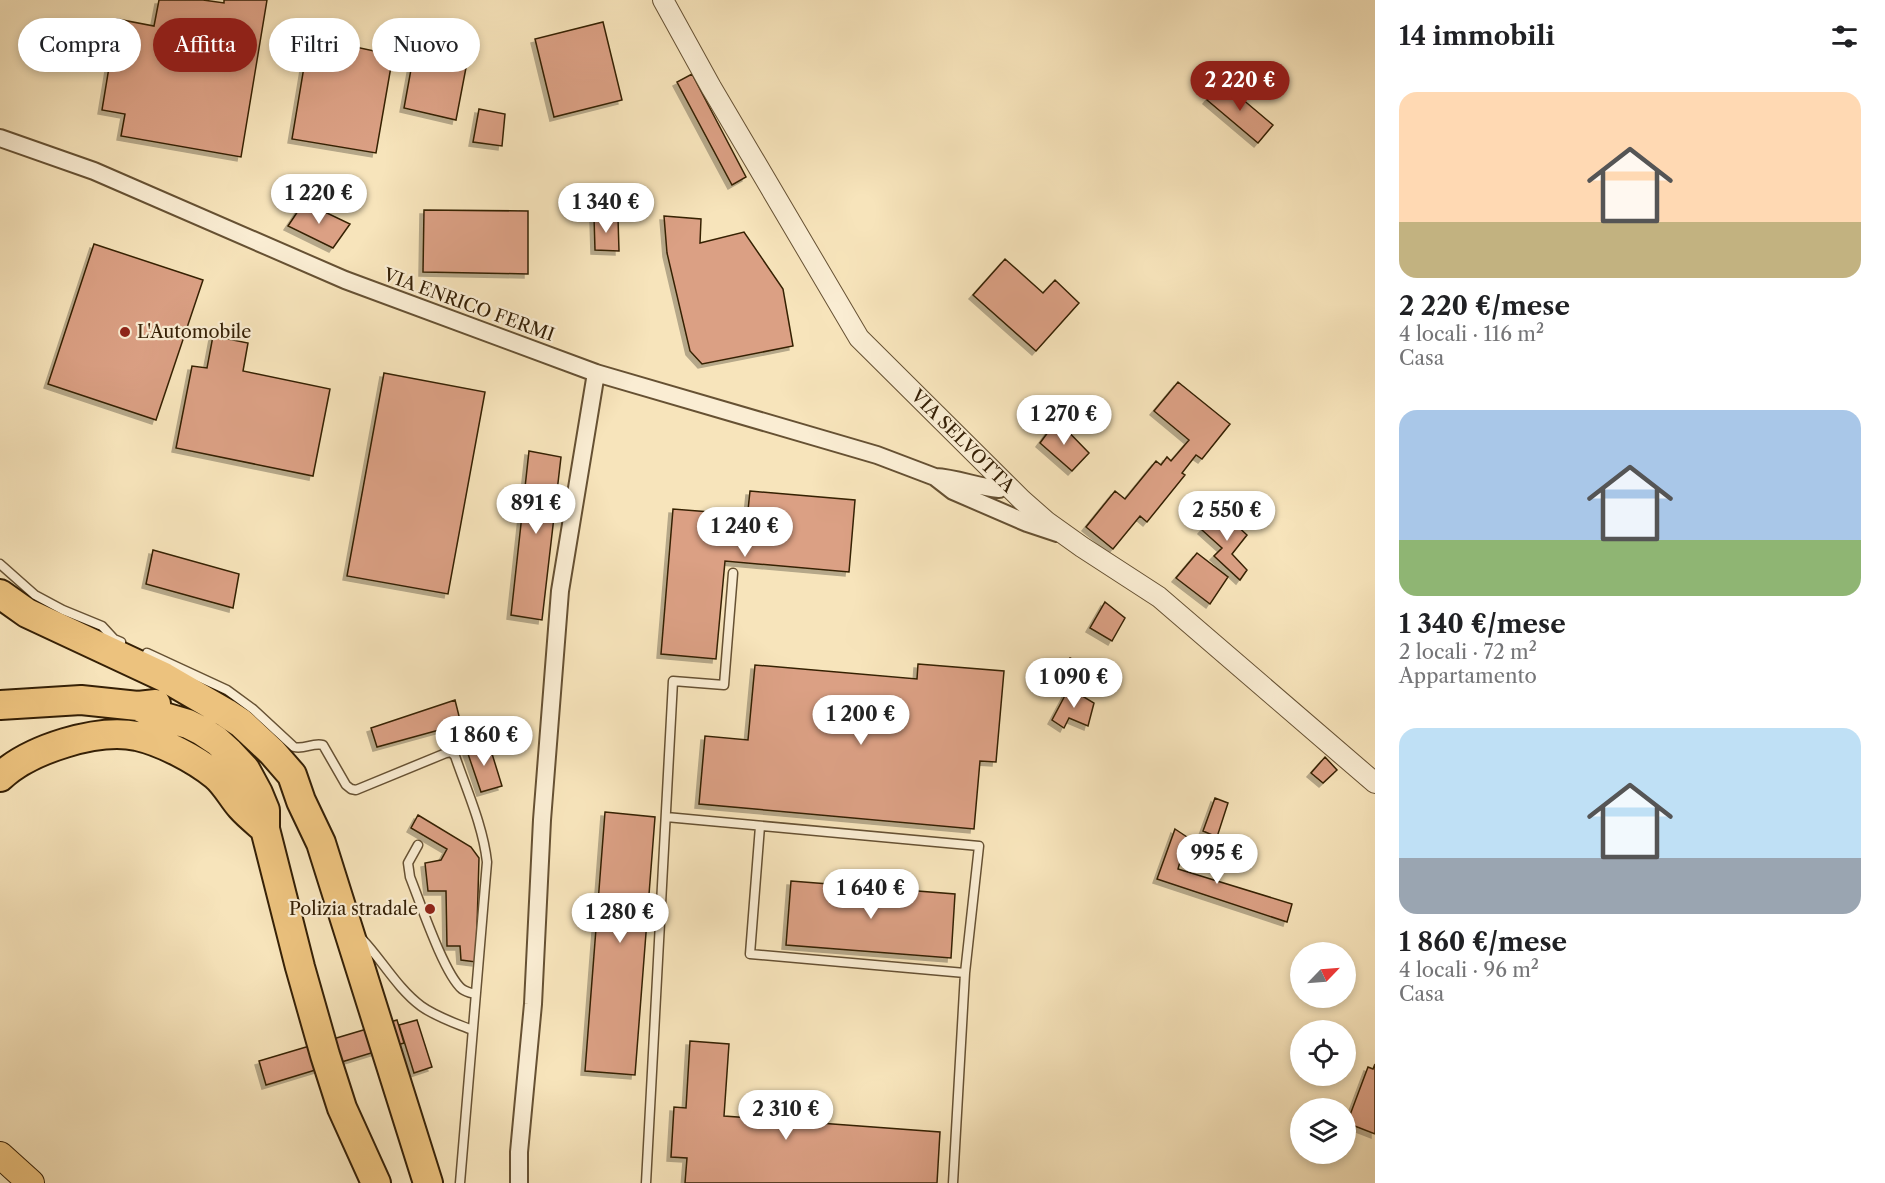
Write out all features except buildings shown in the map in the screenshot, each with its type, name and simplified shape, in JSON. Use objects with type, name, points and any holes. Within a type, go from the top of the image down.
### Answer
[{"type":"highway","points":[[0,594],[27,613],[164,677],[226,712],[256,736],[292,775],[301,801],[321,843],[428,1183]]},
{"type":"highway","points":[[0,705],[81,700],[138,705],[156,704],[173,709],[229,733],[244,744],[301,801]]},
{"type":"highway","points":[[138,705],[154,714],[188,724],[217,741],[244,769],[258,793],[266,810],[265,829],[325,1055],[342,1108],[376,1183]]},
{"type":"highway","points":[[0,777],[6,771],[44,750],[74,739],[104,735],[137,736],[195,760],[218,777],[242,808],[265,829]]},
{"type":"main road","points":[[0,1155],[31,1183]]},
{"type":"street","name":"VIA SELVOTTA","points":[[663,0],[716,97],[859,338],[1047,522],[1159,597],[1375,783]]},
{"type":"street","name":"VIA ENRICO FERMI","points":[[0,138],[94,171],[345,279],[596,373],[877,455],[934,477],[953,490],[1027,523],[1066,536]]},
{"type":"street","points":[[519,1183],[519,1152],[533,1004],[542,820],[560,591],[596,373]]},
{"type":"street","points":[[952,477],[964,474],[971,469],[974,459],[971,450]]},
{"type":"street","name":"VIA ENRICO FERMI","points":[[934,477],[952,477],[999,489],[1005,483]]},
{"type":"street","points":[[984,504],[996,504],[1004,498],[1005,483]]},
{"type":"lane","points":[[0,564],[34,595],[102,626],[114,639],[227,690],[260,714],[294,747],[300,749],[318,743],[323,745],[346,785],[351,789],[356,790],[446,753],[451,752],[455,756],[485,843],[487,862],[460,1183]]},
{"type":"lane","points":[[646,1183],[673,681],[724,685],[733,573]]},
{"type":"lane","points":[[666,817],[979,846],[965,973],[953,1183]]},
{"type":"lane","points":[[760,826],[750,954],[965,973]]},
{"type":"lane","points":[[418,845],[408,863],[410,878],[455,981],[468,993],[476,994]]},
{"type":"lane","points":[[346,921],[420,1005],[432,1013],[472,1030]]},
{"type":"place","name":"L'Automobile","points":[[125,332]]},
{"type":"place","name":"Polizia stradale","points":[[430,909]]}]
